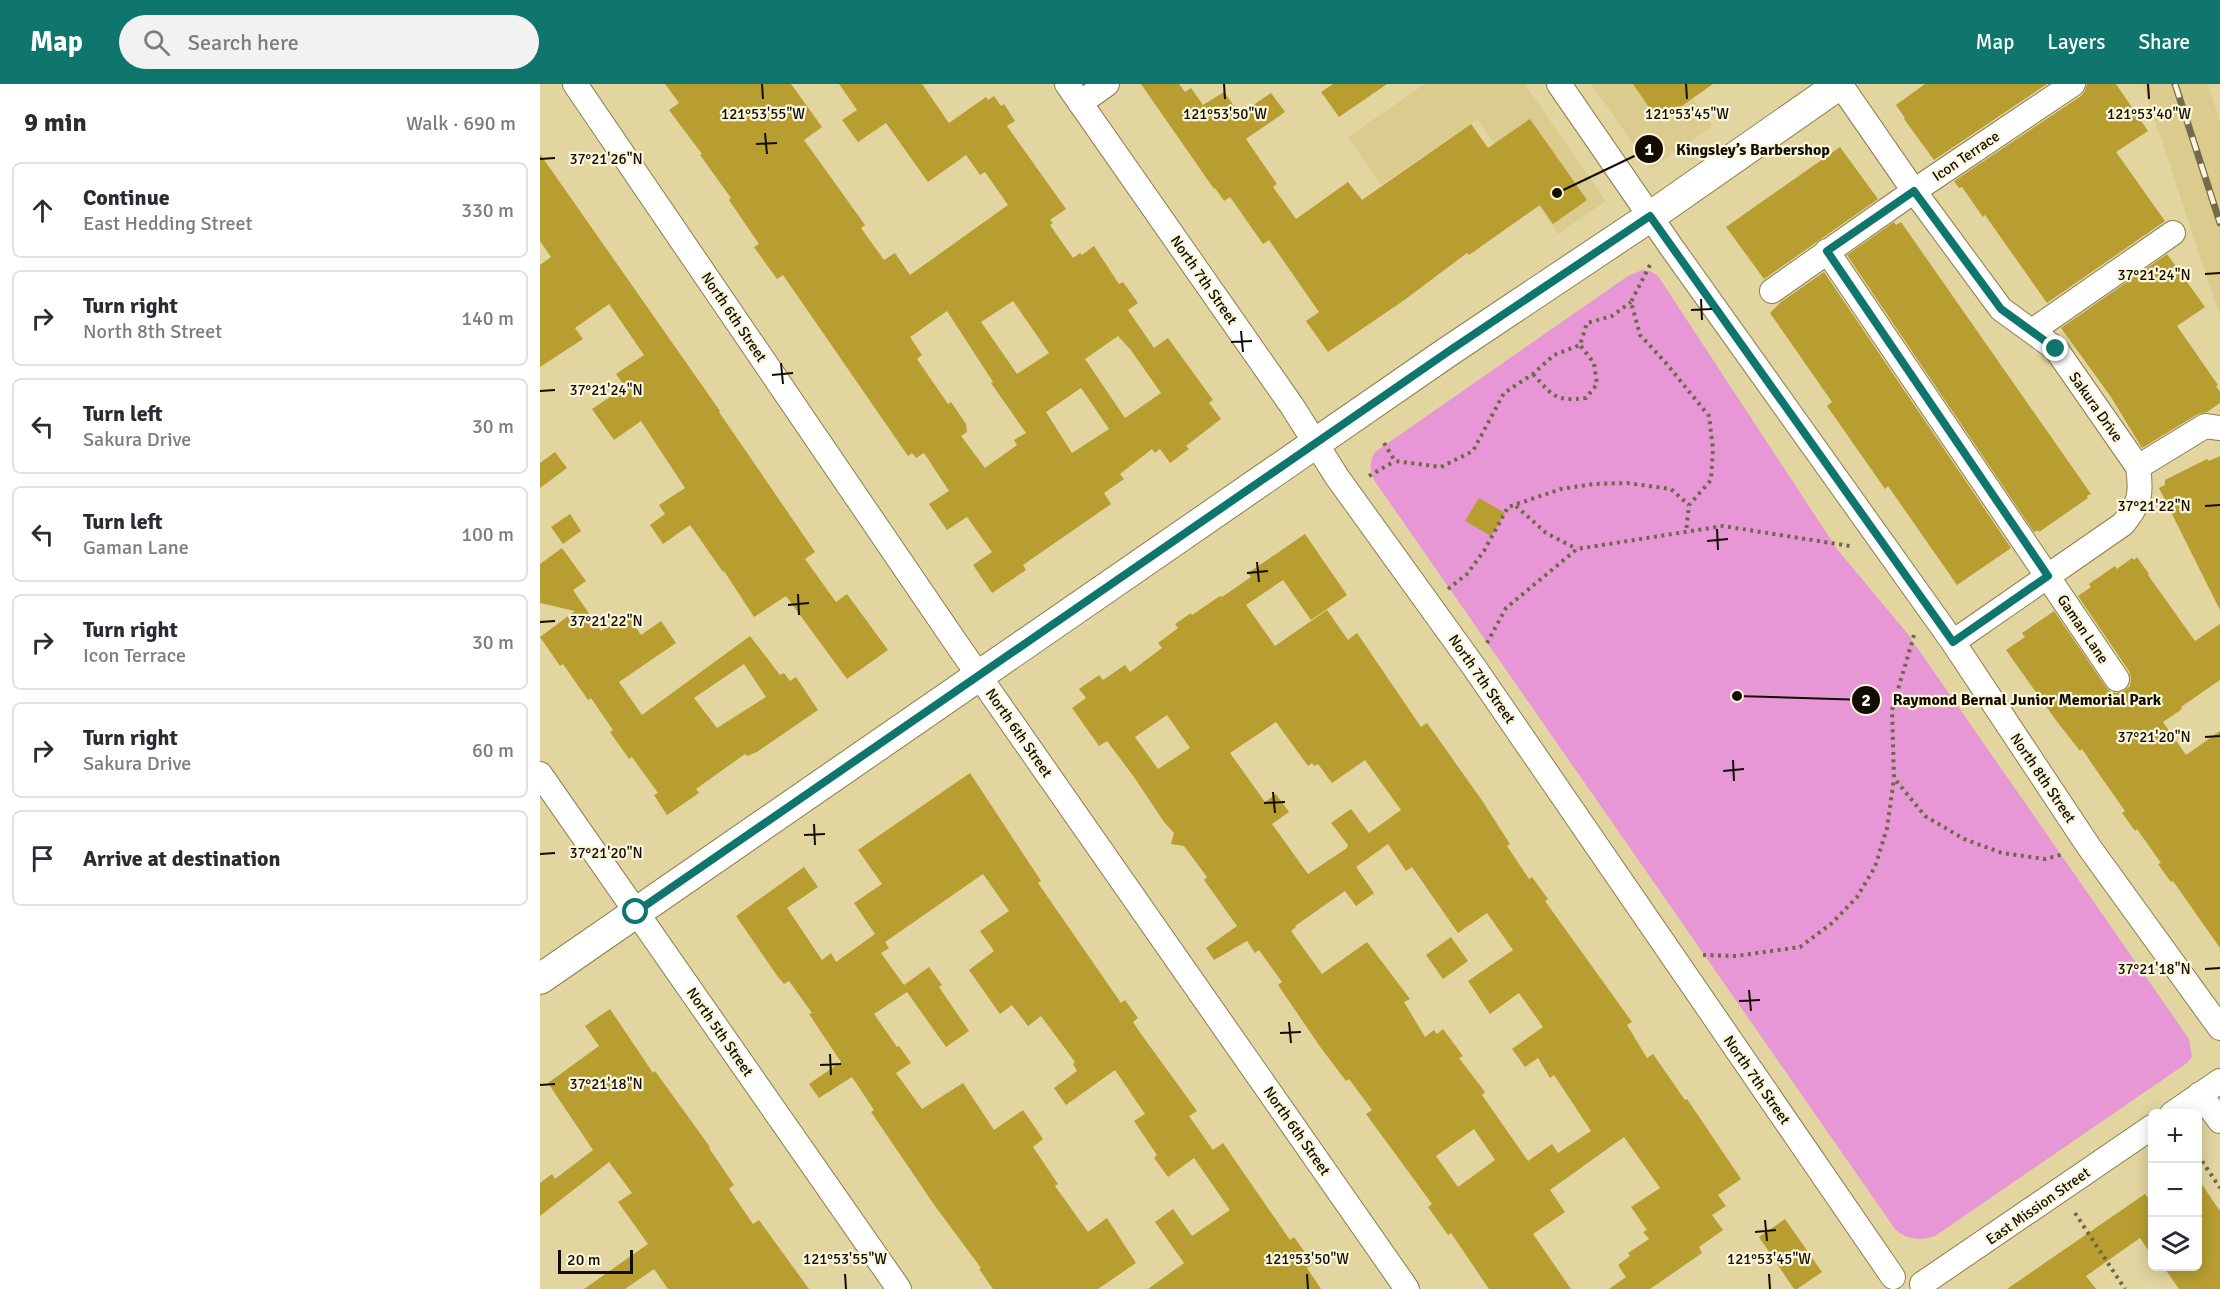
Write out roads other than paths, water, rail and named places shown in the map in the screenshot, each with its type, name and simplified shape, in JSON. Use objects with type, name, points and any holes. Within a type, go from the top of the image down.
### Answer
[{"type":"main road","points":[[540,979],[1449,351],[1650,216],[1840,84]]},
{"type":"street","name":"North 6th Street","points":[[575,84],[979,676],[1407,1289]]},
{"type":"street","points":[[1074,93],[1107,84]]},
{"type":"street","name":"North 8th Street","points":[[1558,84],[1953,642],[2089,847],[2220,1028]]},
{"type":"street","name":"Sakura Drive","points":[[1840,84],[1914,191],[2001,309],[2056,349],[2138,467]]},
{"type":"street","name":"Icon Terrace","points":[[1772,291],[1914,191],[2073,84]]},
{"type":"street","name":"North 7th Street","points":[[1074,93],[1317,444],[1337,477],[1474,667],[1889,1283]]},
{"type":"street","points":[[2032,331],[2174,233]]},
{"type":"street","name":"Gaman Lane","points":[[1827,251],[2118,679]]},
{"type":"street","points":[[1953,642],[2123,524],[2137,507],[2140,485],[2138,467],[2205,426],[2220,428]]},
{"type":"street","name":"North 5th Street","points":[[540,774],[899,1289]]},
{"type":"street","points":[[2178,1109],[2210,1087],[2220,1121]]},
{"type":"street","name":"East Mission Street","points":[[1923,1287],[2148,1130]]},
{"type":"street","points":[[1889,1283],[1899,1274],[1913,1275],[1923,1287]]},
{"type":"railway","points":[[2175,84],[2220,223]]},
{"type":"place","name":"Kingsley’s Barbershop","points":[[1557,193]]},
{"type":"place","name":"Raymond Bernal Junior Memorial Park","points":[[1737,696]]}]
